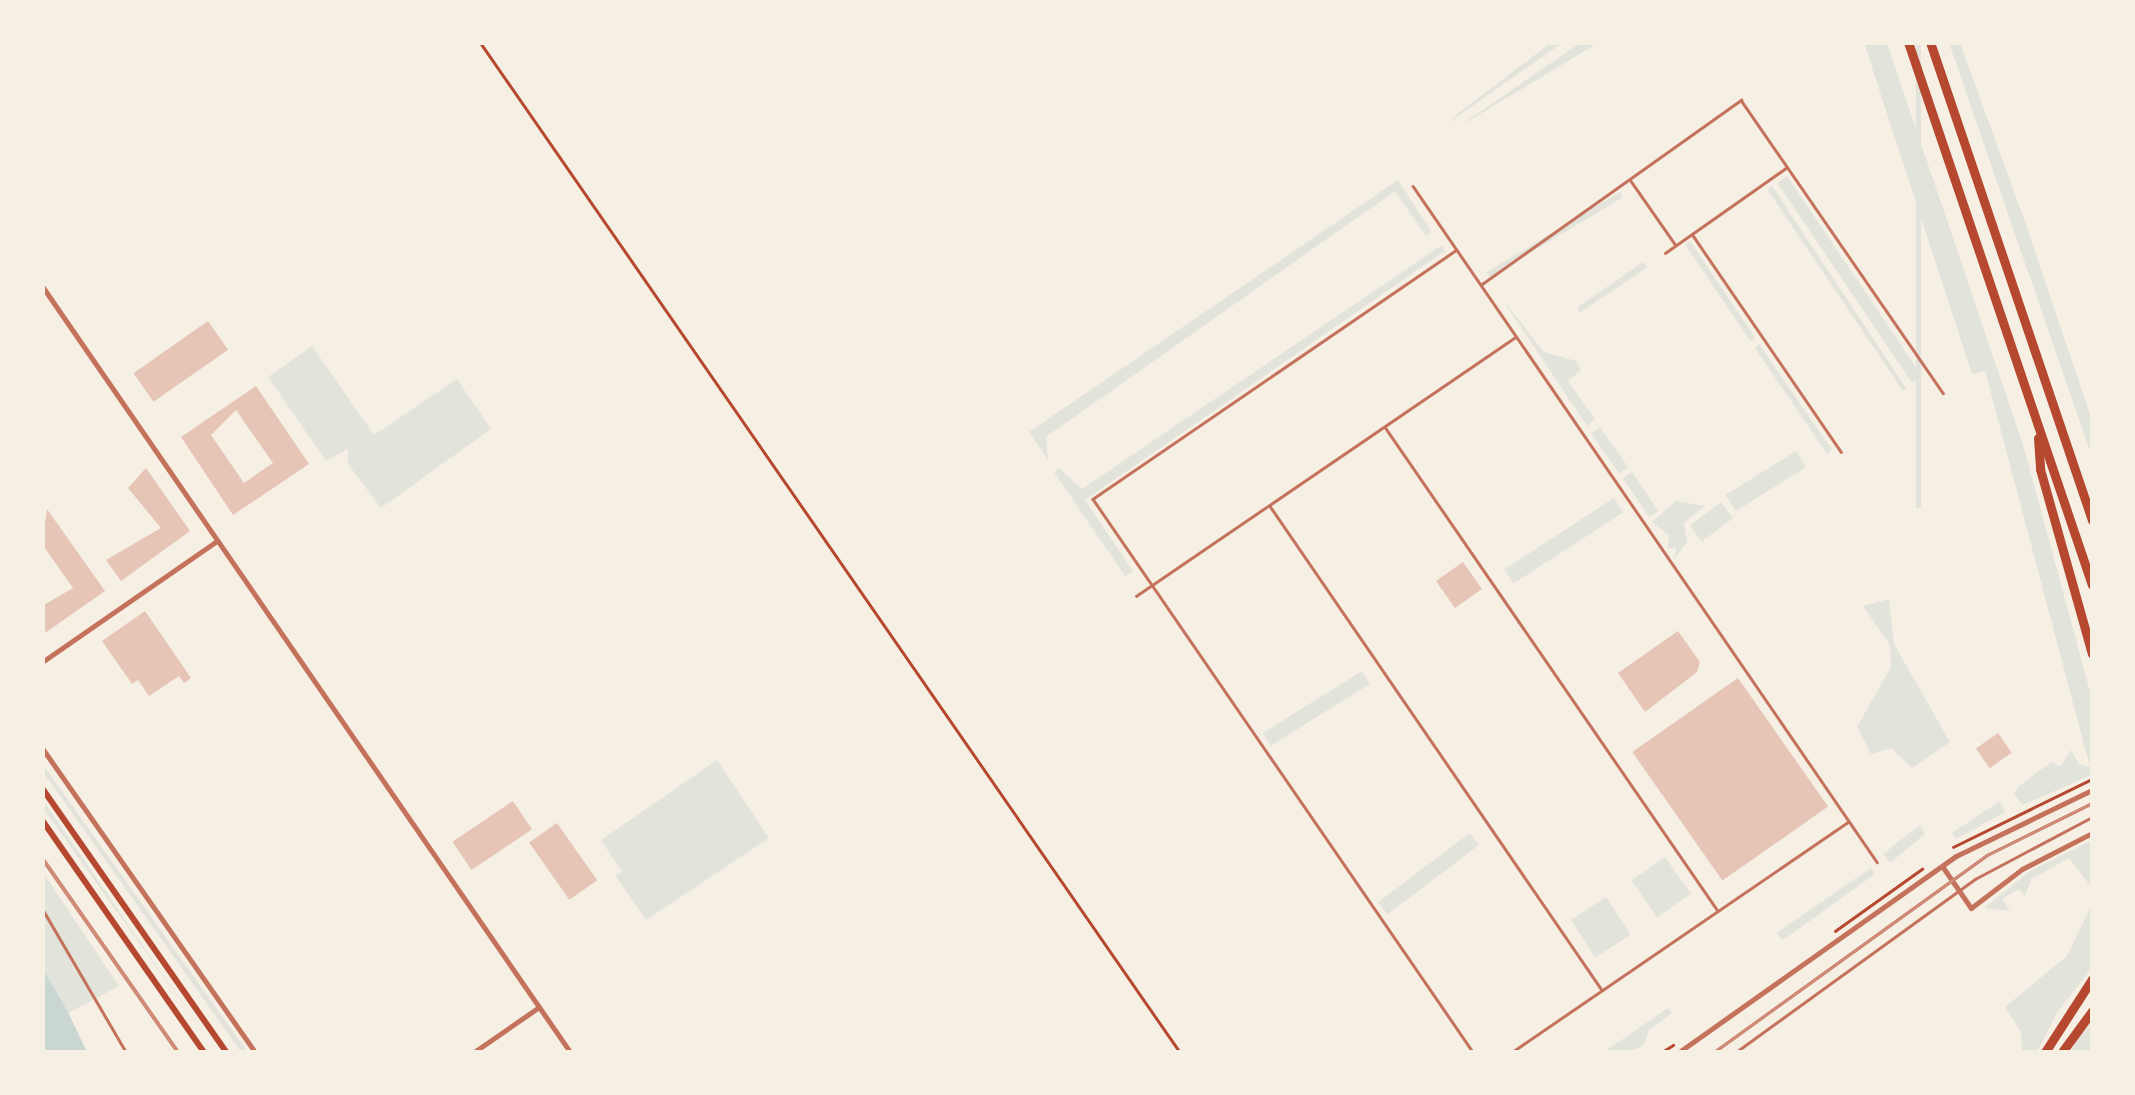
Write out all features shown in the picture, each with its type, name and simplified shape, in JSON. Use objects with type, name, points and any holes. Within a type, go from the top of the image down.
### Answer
[{"type":"highway","points":[[1908,42],[2092,585]]},
{"type":"highway","points":[[1930,42],[2092,520]]},
{"type":"highway","points":[[2038,425],[2040,469],[2092,654]]},
{"type":"highway","points":[[2080,485],[2092,506]]},
{"type":"highway","points":[[2045,1052],[2092,979]]},
{"type":"highway","points":[[2062,1052],[2092,1010]]},
{"type":"main road","points":[[42,788],[226,1052]]},
{"type":"main road","points":[[42,820],[204,1052]]},
{"type":"street","points":[[42,286],[570,1052]]},
{"type":"street","points":[[42,662],[217,540]]},
{"type":"street","points":[[42,748],[255,1052]]},
{"type":"street","points":[[1680,1052],[1942,866],[2092,790]]},
{"type":"street","points":[[1942,866],[1972,908],[2022,870],[2092,833]]},
{"type":"street","points":[[474,1052],[540,1007]]},
{"type":"lane","points":[[1481,285],[1741,100],[1943,393]]},
{"type":"lane","points":[[1665,253],[1787,167]]},
{"type":"lane","points":[[1630,179],[1675,246]]},
{"type":"lane","points":[[1413,186],[1876,862]]},
{"type":"lane","points":[[1692,234],[1842,452]]},
{"type":"lane","points":[[1457,250],[1093,499],[1473,1052]]},
{"type":"lane","points":[[1136,596],[1516,337]]},
{"type":"lane","points":[[1385,427],[1718,911]]},
{"type":"lane","points":[[1270,506],[1602,990]]},
{"type":"lane","points":[[1714,1052],[1952,880],[2022,835],[2092,803]]},
{"type":"lane","points":[[1736,1052],[1959,890],[2012,856],[2092,817]]},
{"type":"lane","points":[[1512,1052],[1849,822]]},
{"type":"lane","points":[[42,908],[126,1052]]},
{"type":"path","points":[[480,42],[1180,1052]]},
{"type":"shaded area","points":[[1552,42],[1562,43],[1447,124],[1462,110]]},
{"type":"shaded area","points":[[1580,43],[1598,43],[1458,127]]},
{"type":"shaded area","points":[[1864,43],[1887,43],[2024,448],[2092,699],[2092,775],[2023,805],[2014,795],[2019,786],[2051,762],[2061,766],[2071,750],[2079,764],[2090,767],[1985,371],[1972,374]]},
{"type":"shaded area","points":[[1916,43],[1921,43],[1921,508],[1916,508]]},
{"type":"shaded area","points":[[1949,43],[1960,43],[2024,219],[2092,420],[2092,457]]},
{"type":"shaded area","points":[[1787,176],[1922,376],[1912,383],[1777,183]]},
{"type":"shaded area","points":[[1398,180],[1431,231],[1426,236],[1395,191],[1046,437],[1048,460],[1029,432]]},
{"type":"shaded area","points":[[1772,186],[1906,388],[1903,391],[1767,189]]},
{"type":"shaded area","points":[[1620,192],[1623,197],[1489,277],[1486,272]]},
{"type":"shaded area","points":[[1690,241],[1755,338],[1750,341],[1685,244]]},
{"type":"shaded area","points":[[1442,245],[1445,251],[1085,500],[1133,571],[1125,576],[1054,472],[1059,468],[1082,489]]},
{"type":"shaded area","points":[[1643,262],[1648,267],[1579,313],[1578,307]]},
{"type":"shaded area","points":[[1500,296],[1544,352],[1576,361],[1581,370],[1568,381],[1595,419],[1587,426]]},
{"type":"shaded area","points":[[1759,344],[1832,450],[1827,454],[1755,348]]},
{"type":"shaded area","points":[[312,346],[374,435],[457,379],[491,429],[381,508],[348,464],[348,449],[326,461],[268,377]]},
{"type":"shaded area","points":[[1600,427],[1628,467],[1619,473],[1591,433]]},
{"type":"shaded area","points":[[1796,451],[1806,467],[1736,511],[1726,495]]},
{"type":"shaded area","points":[[1632,472],[1658,511],[1649,517],[1623,478]]},
{"type":"shaded area","points":[[1614,498],[1623,512],[1513,584],[1504,569]]},
{"type":"shaded area","points":[[1676,501],[1705,506],[1684,523],[1687,542],[1674,560],[1676,547],[1668,549],[1669,536],[1652,522]]},
{"type":"shaded area","points":[[1721,502],[1733,518],[1702,541],[1690,525]]},
{"type":"shaded area","points":[[1889,599],[1894,644],[1950,742],[1912,768],[1891,748],[1871,754],[1857,727],[1891,667],[1890,645],[1863,606]]},
{"type":"shaded area","points":[[1362,671],[1370,684],[1271,746],[1263,733]]},
{"type":"shaded area","points":[[717,760],[769,838],[646,920],[615,875],[622,872],[601,840]]},
{"type":"shaded area","points":[[42,763],[248,1052],[241,1052],[43,772]]},
{"type":"shaded area","points":[[43,800],[149,955],[217,1052],[43,808]]},
{"type":"shaded area","points":[[2000,801],[2005,812],[1956,839],[1952,833]]},
{"type":"shaded area","points":[[1920,825],[1925,834],[1890,863],[1883,854]]},
{"type":"shaded area","points":[[1470,833],[1479,845],[1387,914],[1378,902]]},
{"type":"shaded area","points":[[2092,840],[2092,888],[2069,858],[2031,879],[2025,897],[2019,889],[2002,899],[2010,911],[1984,908],[2030,871]]},
{"type":"shaded area","points":[[1665,857],[1691,894],[1657,917],[1631,881]]},
{"type":"shaded area","points":[[1871,868],[1875,874],[1783,940],[1776,933]]},
{"type":"shaded area","points":[[42,871],[119,986],[63,1016],[43,1052]]},
{"type":"shaded area","points":[[1606,897],[1631,935],[1595,958],[1571,920]]},
{"type":"shaded area","points":[[2092,904],[2092,968],[2058,1011],[2037,1052],[2022,1052],[2021,1032],[2005,1007],[2067,956]]},
{"type":"shaded area","points":[[43,969],[68,1012],[87,1052],[43,1052]]},
{"type":"shaded area","points":[[1668,1008],[1672,1013],[1649,1030],[1644,1044],[1631,1052],[1604,1052]]},
{"type":"shaded area","points":[[2092,1020],[2092,1052],[2071,1052],[2077,1038]]},
{"type":"building","points":[[208,321],[228,350],[154,402],[133,373]]},
{"type":"building","points":[[256,386],[309,464],[233,515],[181,437]],"holes":[[[236,410],[273,463],[244,483],[211,435]]]},
{"type":"building","points":[[146,468],[190,531],[121,581],[106,560],[161,528],[128,488]]},
{"type":"building","points":[[47,509],[105,591],[42,635],[42,606],[73,588],[42,544]]},
{"type":"building","points":[[1463,562],[1482,589],[1455,608],[1436,581]]},
{"type":"building","points":[[145,611],[191,678],[184,683],[179,676],[149,696],[138,680],[132,684],[102,641]]},
{"type":"building","points":[[1678,631],[1700,662],[1697,672],[1645,712],[1618,673]]},
{"type":"building","points":[[1738,678],[1828,807],[1722,881],[1632,752]]},
{"type":"building","points":[[1998,733],[2012,753],[1990,768],[1976,748]]},
{"type":"building","points":[[513,801],[532,829],[471,870],[452,842]]},
{"type":"building","points":[[557,823],[597,880],[569,900],[529,843]]},
{"type":"tram line","points":[[1714,1052],[1987,855],[2092,803]]},
{"type":"railway","points":[[42,858],[178,1052]]}]
